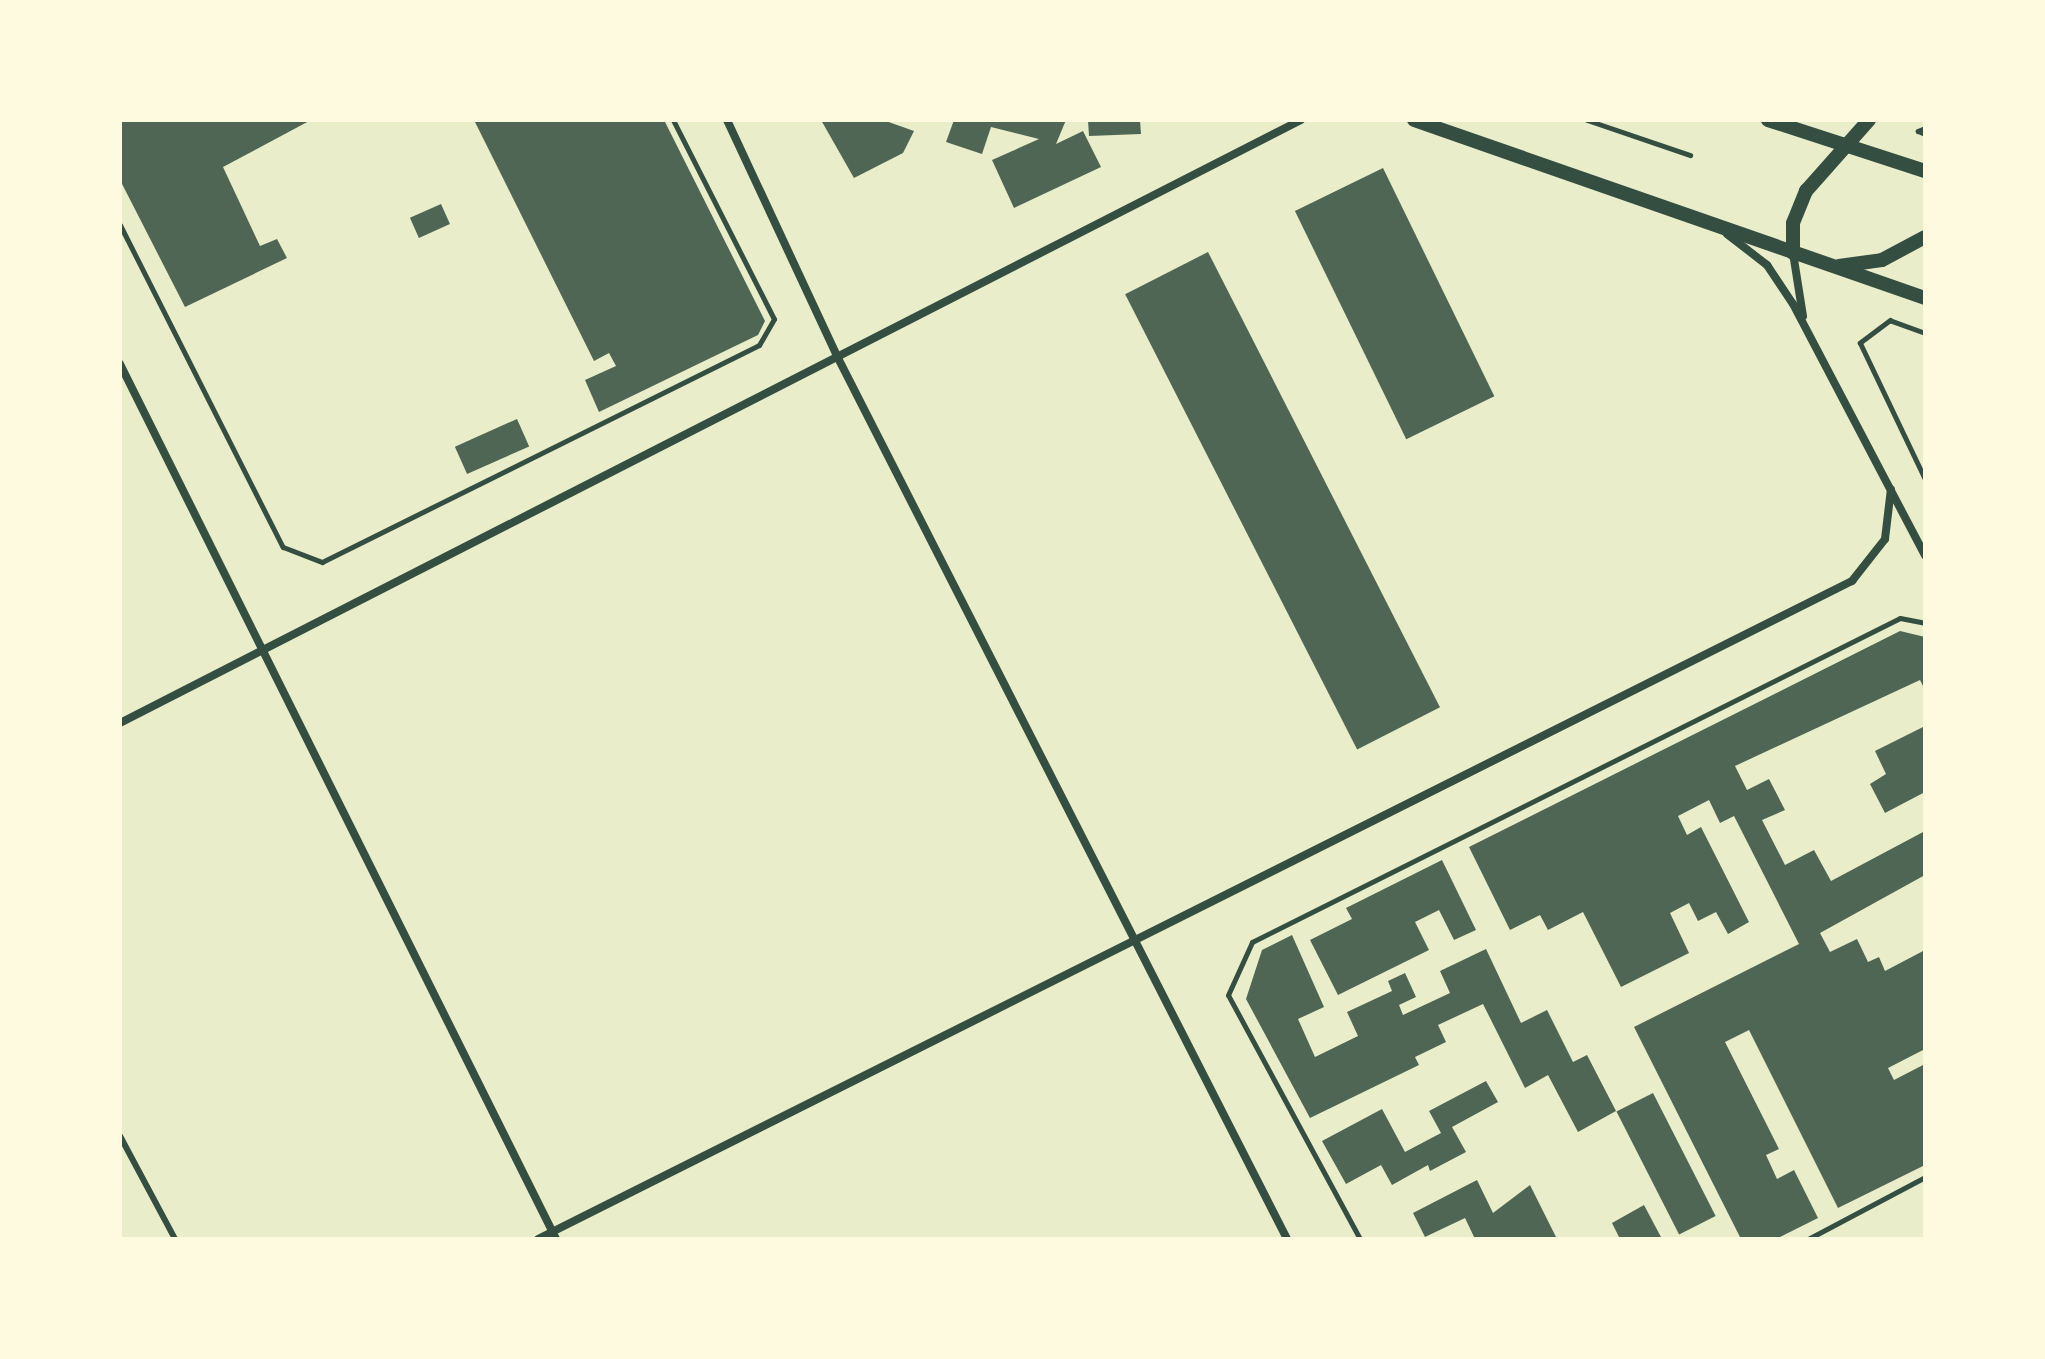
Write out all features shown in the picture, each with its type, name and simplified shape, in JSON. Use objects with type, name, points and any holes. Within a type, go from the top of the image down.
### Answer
[{"type":"street","points":[[727,120],[838,358],[1137,936],[1287,1239]]},
{"type":"street","points":[[1270,133],[1279,120]]},
{"type":"street","points":[[120,723],[838,358],[1270,133],[1301,120]]},
{"type":"street","points":[[1413,120],[1925,298]]},
{"type":"street","points":[[1768,120],[1925,171]]},
{"type":"street","points":[[1804,324],[1793,253],[1793,223],[1806,191],[1840,144],[1869,120]]},
{"type":"street","points":[[1713,225],[1767,265],[1804,324],[1925,555]]},
{"type":"street","points":[[1830,266],[1882,260],[1925,237]]},
{"type":"street","points":[[120,364],[554,1235]]},
{"type":"street","points":[[538,1239],[554,1235],[1137,936],[1852,581],[1885,539],[1891,489]]},
{"type":"lane","points":[[120,1136],[175,1239]]},
{"type":"path","points":[[120,225],[283,547],[322,562],[759,345],[774,319],[673,120]]},
{"type":"path","points":[[1587,120],[1690,155]]},
{"type":"path","points":[[1925,333],[1890,320],[1860,343],[1925,479]]},
{"type":"path","points":[[1360,1239],[1228,995],[1252,942],[1900,618],[1925,623]]},
{"type":"path","points":[[1808,1239],[1925,1177]]},
{"type":"building","points":[[120,120],[311,120],[223,167],[260,246],[277,239],[287,258],[185,307],[120,180]]},
{"type":"building","points":[[474,120],[664,120],[765,321],[758,335],[599,412],[585,380],[616,366],[609,353],[594,361]]},
{"type":"building","points":[[821,120],[883,120],[914,131],[903,153],[854,178]]},
{"type":"building","points":[[954,120],[1066,120],[1056,144],[1083,131],[1101,167],[1014,208],[992,160],[1039,139],[991,127],[982,154],[946,142]]},
{"type":"building","points":[[1088,120],[1140,120],[1141,134],[1089,136]]},
{"type":"building","points":[[1383,168],[1494,396],[1406,439],[1295,211]]},
{"type":"building","points":[[441,204],[450,224],[419,238],[410,218]]},
{"type":"building","points":[[1208,252],[1440,707],[1357,750],[1125,294]]},
{"type":"building","points":[[517,419],[529,446],[467,474],[455,447]]},
{"type":"building","points":[[1900,631],[1925,637],[1925,690],[1920,680],[1735,766],[1747,790],[1769,779],[1785,810],[1762,820],[1785,865],[1814,850],[1831,881],[1925,831],[1925,875],[1820,933],[1830,952],[1857,939],[1868,962],[1879,957],[1885,971],[1925,950],[1925,1049],[1888,1068],[1894,1080],[1925,1064],[1925,1165],[1838,1208],[1749,1030],[1725,1042],[1779,1149],[1766,1155],[1777,1179],[1794,1170],[1818,1218],[1776,1239],[1741,1239],[1634,1027],[1799,944],[1734,816],[1720,823],[1709,800],[1678,816],[1687,835],[1701,827],[1749,922],[1728,934],[1716,912],[1698,921],[1689,903],[1670,913],[1689,953],[1621,987],[1583,912],[1548,930],[1540,915],[1510,930],[1469,847]]},
{"type":"building","points":[[1925,726],[1925,792],[1885,813],[1870,784],[1886,774],[1875,751]]},
{"type":"building","points":[[1442,860],[1476,930],[1454,940],[1439,910],[1415,922],[1429,950],[1338,995],[1310,940],[1352,919],[1346,908]]},
{"type":"building","points":[[1292,935],[1324,1007],[1298,1019],[1315,1057],[1358,1036],[1347,1012],[1392,991],[1388,981],[1405,973],[1416,997],[1399,1005],[1403,1015],[1450,993],[1440,971],[1486,949],[1521,1023],[1547,1010],[1573,1062],[1587,1055],[1616,1111],[1578,1132],[1548,1075],[1525,1088],[1483,1004],[1438,1025],[1446,1042],[1415,1057],[1419,1065],[1310,1118],[1246,999],[1262,950]]},
{"type":"building","points":[[1486,1081],[1498,1102],[1452,1127],[1466,1152],[1430,1171],[1428,1165],[1392,1185],[1381,1165],[1346,1184],[1322,1141],[1382,1109],[1405,1152],[1441,1133],[1429,1111]]},
{"type":"building","points":[[1653,1093],[1716,1216],[1679,1235],[1616,1112]]},
{"type":"building","points":[[1477,1180],[1493,1213],[1530,1185],[1557,1239],[1475,1239],[1465,1218],[1425,1237],[1413,1213]]},
{"type":"building","points":[[1644,1205],[1662,1239],[1620,1239],[1612,1223]]}]
